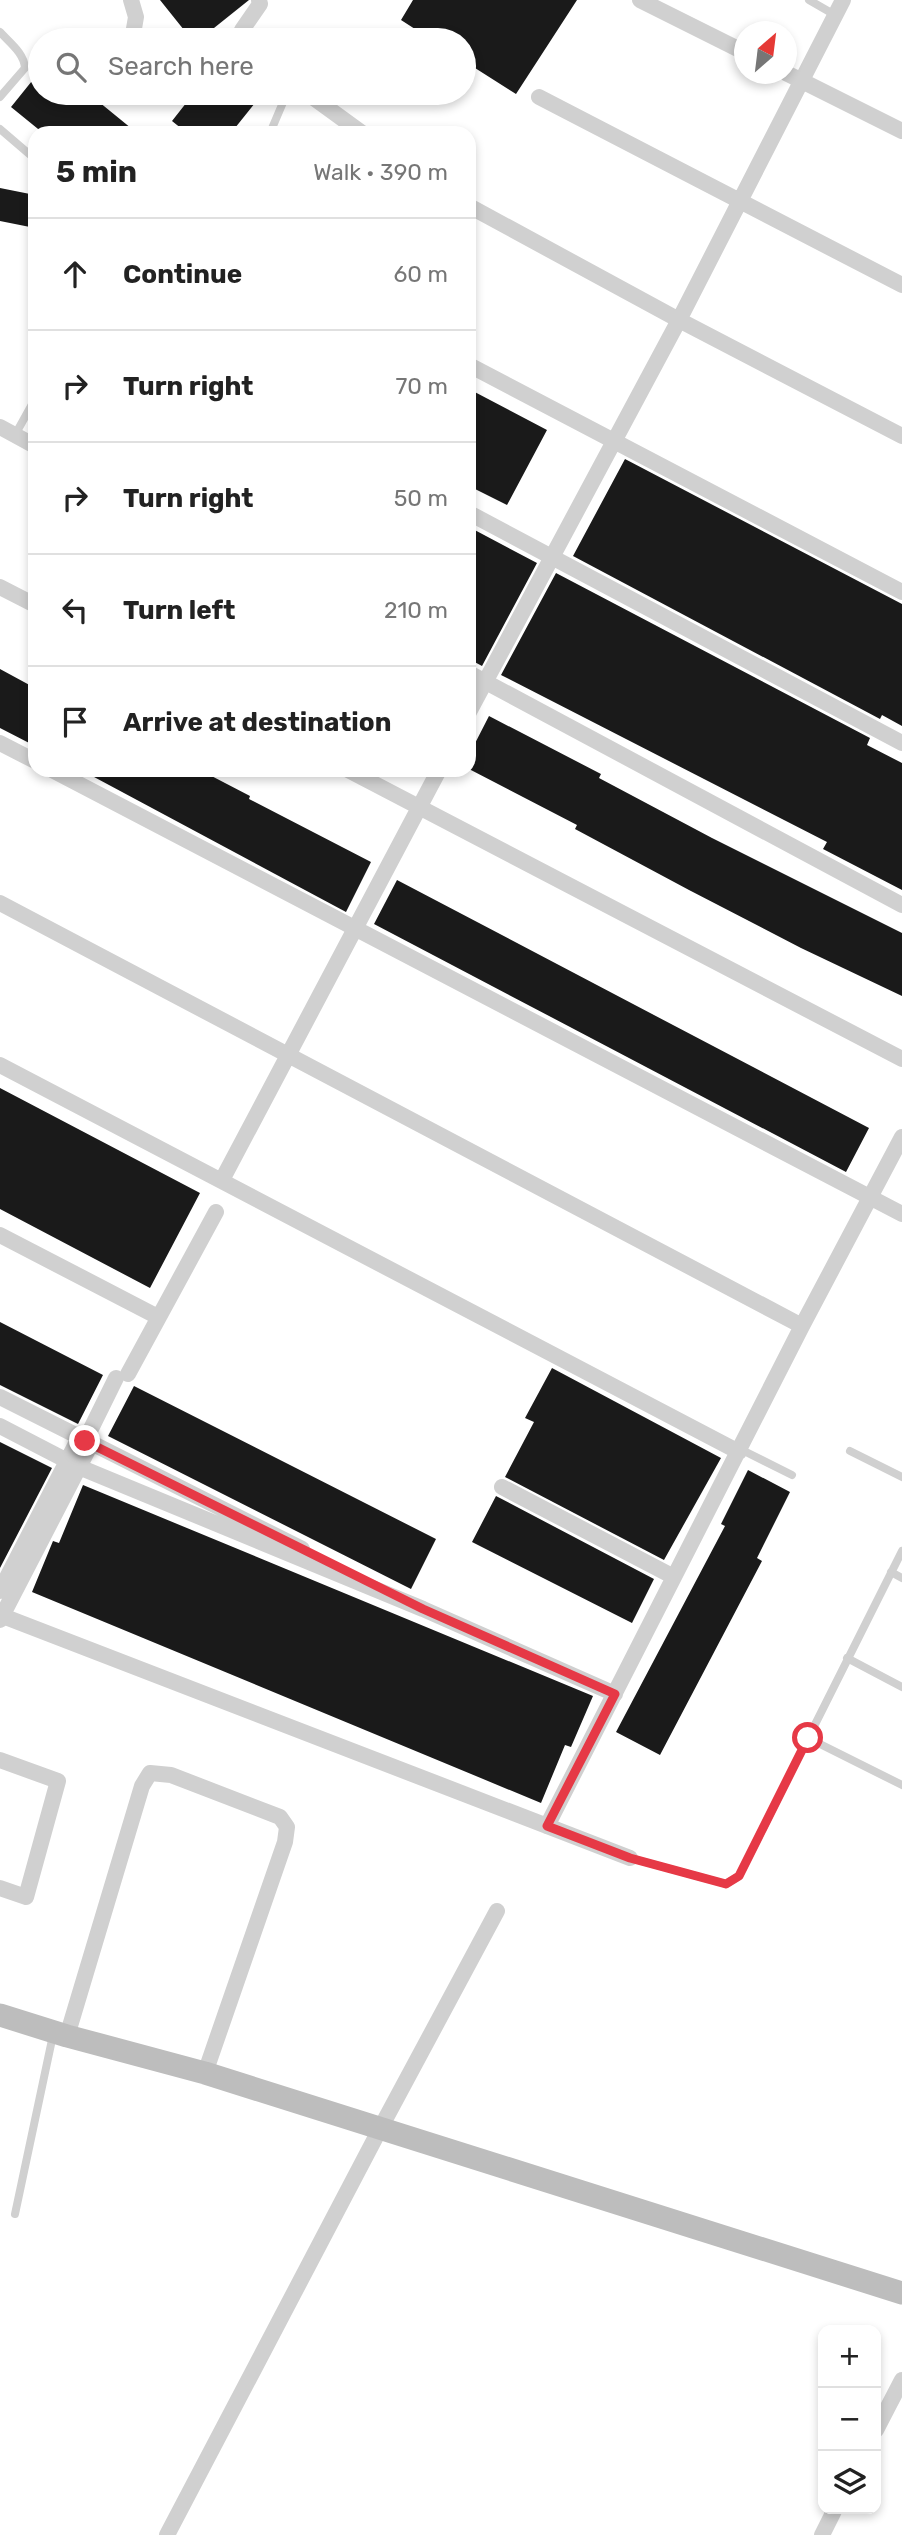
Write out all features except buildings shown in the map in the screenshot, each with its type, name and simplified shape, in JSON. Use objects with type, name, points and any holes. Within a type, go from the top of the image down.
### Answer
[{"type":"street","points":[[131,0],[136,17],[134,28]]},
{"type":"street","points":[[243,28],[260,4],[259,0]]},
{"type":"street","points":[[640,0],[734,47]]},
{"type":"street","points":[[476,698],[679,320],[843,0]]},
{"type":"street","points":[[797,78],[902,131]]},
{"type":"street","points":[[538,97],[902,285]]},
{"type":"street","points":[[324,105],[352,126]]},
{"type":"street","points":[[476,210],[679,320],[902,436]]},
{"type":"street","points":[[476,369],[902,592]]},
{"type":"street","points":[[0,428],[28,442]]},
{"type":"street","points":[[476,517],[902,743]]},
{"type":"street","points":[[0,587],[28,601]]},
{"type":"street","points":[[476,676],[902,905]]},
{"type":"street","points":[[0,743],[28,757]]},
{"type":"street","points":[[65,777],[902,1214]]},
{"type":"street","points":[[361,777],[902,1059]]},
{"type":"street","points":[[222,1180],[435,777]]},
{"type":"street","points":[[0,903],[802,1326]]},
{"type":"street","points":[[0,1065],[739,1450]]},
{"type":"street","points":[[547,1826],[802,1326],[902,1137]]},
{"type":"street","points":[[0,1591],[216,1212]]},
{"type":"street","points":[[0,1235],[158,1317]]},
{"type":"street","points":[[0,1397],[423,1609]]},
{"type":"street","points":[[0,1426],[73,1464],[423,1609],[615,1694]]},
{"type":"street","points":[[73,1464],[1,1617],[630,1858]]},
{"type":"street","points":[[502,1487],[674,1577]]},
{"type":"street","points":[[0,1760],[58,1781],[26,1897],[0,1888]]},
{"type":"street","points":[[61,2034],[142,1786],[150,1773],[171,1775],[280,1817],[287,1827],[285,1842],[205,2073]]},
{"type":"street","points":[[167,2535],[497,1911]]},
{"type":"street","points":[[0,2015],[205,2073],[902,2293]]},
{"type":"street","points":[[881,2420],[902,2379]]},
{"type":"street","points":[[822,2535],[832,2514]]},
{"type":"lane","points":[[809,0],[835,15]]},
{"type":"lane","points":[[0,33],[16,48],[25,68],[0,97]]},
{"type":"lane","points":[[273,126],[282,105]]},
{"type":"lane","points":[[0,129],[28,153]]},
{"type":"lane","points":[[15,435],[28,412]]},
{"type":"lane","points":[[739,1450],[792,1475]]},
{"type":"lane","points":[[850,1451],[902,1477]]},
{"type":"lane","points":[[630,1858],[726,1884],[739,1876],[902,1551]]},
{"type":"lane","points":[[891,1572],[902,1578]]},
{"type":"lane","points":[[846,1658],[902,1687]]},
{"type":"lane","points":[[808,1738],[902,1785]]},
{"type":"lane","points":[[15,2214],[61,2034]]},
{"type":"route","points":[[85,1441],[423,1609],[615,1694],[547,1826],[630,1858],[726,1884],[739,1876],[808,1738]]}]
